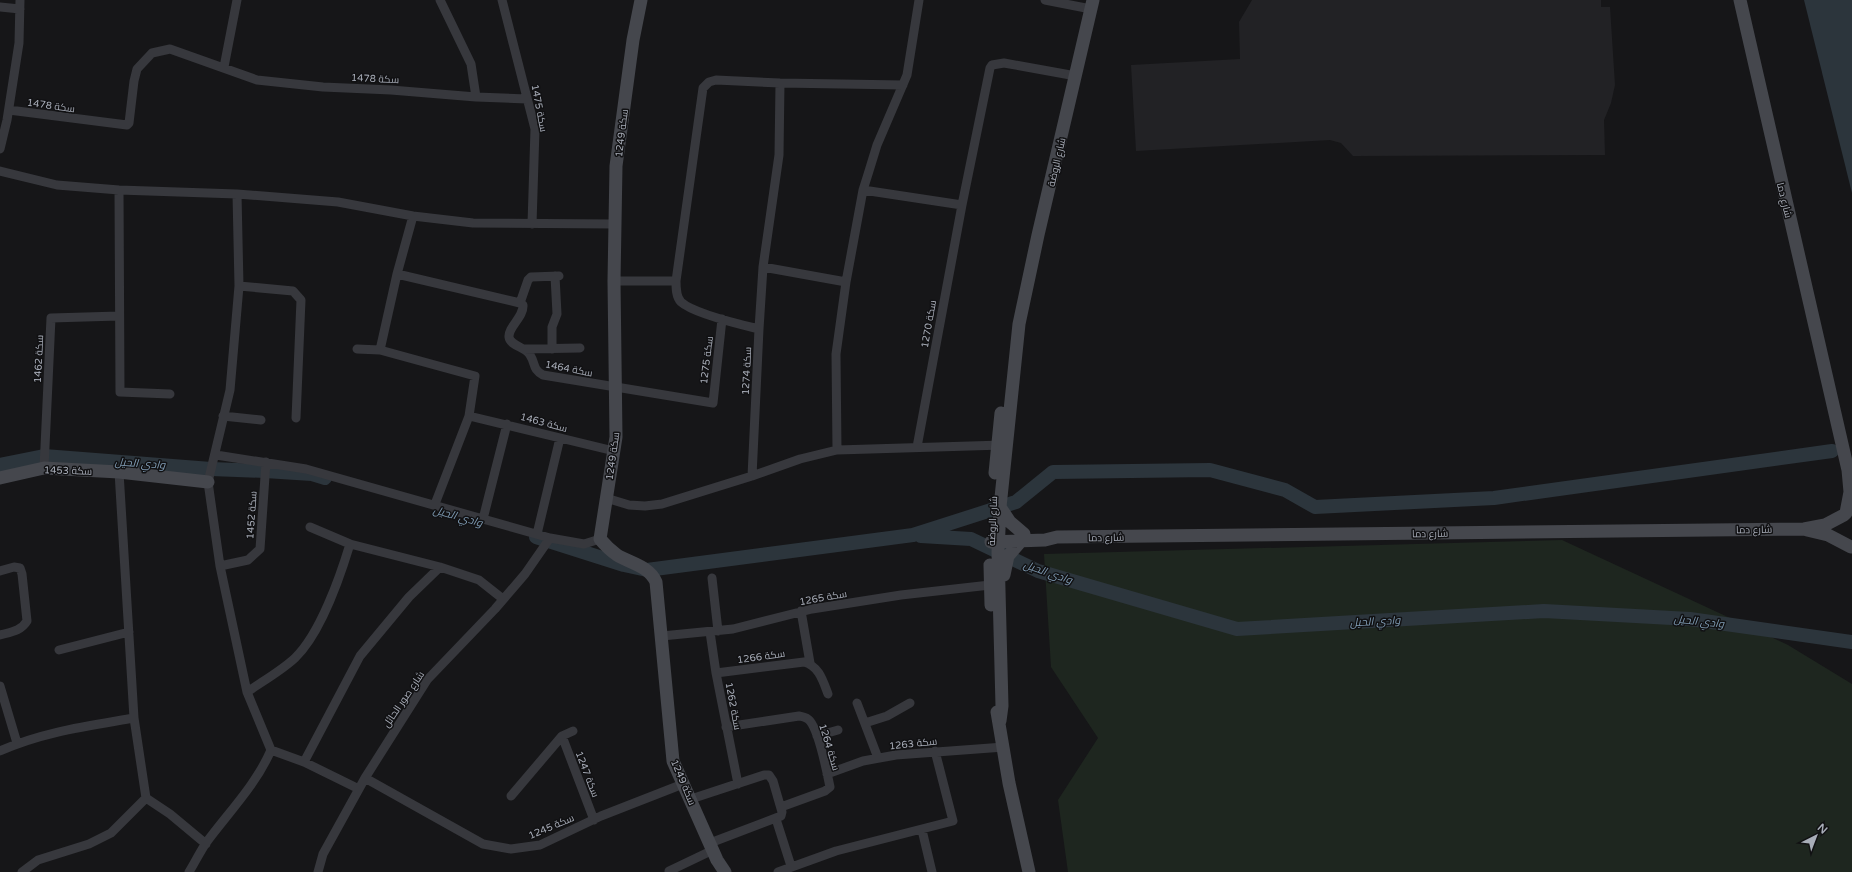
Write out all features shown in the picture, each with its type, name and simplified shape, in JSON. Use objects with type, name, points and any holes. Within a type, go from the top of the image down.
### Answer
[{"type":"main road","name":"سكة 1249","points":[[641,0],[633,40],[616,166],[614,224],[616,437],[600,539],[617,555],[648,570],[653,575],[656,582],[673,761],[711,846],[725,872]]},
{"type":"main road","name":"شارع دما","points":[[995,539],[1047,535],[1057,537],[1804,529],[1825,524],[1847,512],[1850,492],[1850,474],[1740,0]]},
{"type":"main road","name":"شارع الروضة","points":[[1000,721],[1002,706],[995,539],[1000,507],[1005,382],[1014,335],[1019,324],[1038,235],[1092,5]]},
{"type":"main road","name":"شارع الروضة","points":[[1002,445],[990,585],[996,706],[1000,721],[1009,783],[1029,872]]},
{"type":"main road","name":"سكة 1453","points":[[0,478],[44,468],[119,472],[208,482]]},
{"type":"main road","points":[[1000,507],[1022,538],[1011,553],[1004,568],[1004,625],[1000,641]]},
{"type":"main road","points":[[1847,512],[1839,526],[1839,533],[1846,544],[1851,548]]},
{"type":"main road","name":"شارع دما","points":[[1804,529],[1828,535],[1851,548]]},
{"type":"street","points":[[224,67],[237,0]]},
{"type":"street","points":[[440,0],[471,64],[476,97]]},
{"type":"street","name":"سكة 1475","points":[[502,0],[535,130],[532,224]]},
{"type":"street","points":[[837,450],[836,354],[846,282],[863,190],[877,145],[903,85],[910,60],[919,0]]},
{"type":"street","points":[[1045,0],[1092,5]]},
{"type":"street","points":[[0,7],[20,5],[19,43],[9,110],[0,149]]},
{"type":"street","name":"سكة 1478","points":[[9,110],[127,125],[129,123],[134,81],[137,69],[152,53],[170,49],[257,80],[323,87],[527,99]]},
{"type":"street","name":"سكة 1270","points":[[917,447],[962,205],[988,74],[992,64],[1004,63],[1076,76]]},
{"type":"street","points":[[759,329],[722,319],[689,307],[681,302],[677,293],[676,281],[703,88],[708,82],[716,80],[780,83],[903,85]]},
{"type":"street","name":"سكة 1274","points":[[752,476],[763,267],[779,155],[780,83]]},
{"type":"street","points":[[0,171],[57,185],[119,190],[237,194],[338,202],[413,216],[473,222],[614,224]]},
{"type":"street","points":[[119,190],[118,316],[120,392],[170,394]]},
{"type":"street","points":[[863,190],[962,205]]},
{"type":"street","points":[[189,872],[206,844],[266,762],[271,750],[248,692],[220,566],[208,482],[216,455],[230,390],[239,286],[237,194]]},
{"type":"street","points":[[380,350],[397,274],[413,216]]},
{"type":"street","points":[[763,267],[846,282]]},
{"type":"street","points":[[397,274],[520,303],[528,280],[531,277],[557,276],[557,314],[552,327],[552,349]]},
{"type":"street","points":[[614,281],[676,281]]},
{"type":"street","points":[[239,286],[293,291],[301,300],[296,418]]},
{"type":"street","name":"سكة 1464","points":[[520,303],[523,305],[522,312],[509,334],[509,338],[512,343],[530,354],[536,371],[543,376],[712,403]]},
{"type":"street","name":"سكة 1462","points":[[44,468],[52,318],[118,316]]},
{"type":"street","name":"سكة 1275","points":[[712,403],[722,319]]},
{"type":"street","points":[[524,349],[580,348]]},
{"type":"street","points":[[357,349],[380,350],[475,376],[469,416],[434,504]]},
{"type":"street","points":[[224,416],[261,420]]},
{"type":"street","name":"سكة 1463","points":[[469,416],[614,451]]},
{"type":"street","points":[[483,519],[507,424]]},
{"type":"street","points":[[537,534],[560,438]]},
{"type":"street","points":[[606,498],[628,505],[644,506],[662,504],[752,476],[800,459],[837,450],[1002,445]]},
{"type":"street","points":[[216,455],[306,469],[550,538],[584,544],[600,539]]},
{"type":"street","name":"سكة 1452","points":[[220,566],[248,560],[260,548],[266,462]]},
{"type":"street","points":[[119,472],[134,718],[146,798],[170,814],[206,844]]},
{"type":"street","points":[[310,527],[350,544],[440,567],[479,580],[503,599]]},
{"type":"street","name":"شارع صور الحائل","points":[[318,872],[323,854],[364,778],[427,680],[525,574],[550,538]]},
{"type":"street","points":[[248,692],[294,658],[311,639],[342,572],[350,544]]},
{"type":"street","points":[[0,571],[14,567],[20,568],[27,621],[23,627],[0,635]]},
{"type":"street","points":[[304,762],[360,656],[409,597],[440,567]]},
{"type":"street","name":"سكة 1262","points":[[712,578],[716,673],[738,784]]},
{"type":"street","name":"سكة 1265","points":[[662,636],[745,627],[801,611],[900,595],[990,585]]},
{"type":"street","points":[[801,611],[810,663],[818,672],[828,694]]},
{"type":"street","points":[[59,650],[128,632]]},
{"type":"street","name":"سكة 1266","points":[[716,673],[797,662],[810,663]]},
{"type":"street","points":[[0,686],[3,706],[17,743]]},
{"type":"street","points":[[864,723],[887,716],[910,702]]},
{"type":"street","points":[[857,703],[878,758]]},
{"type":"street","name":"سكة 1264","points":[[726,727],[799,716],[806,717],[810,721],[817,736],[830,787],[827,790],[781,807]]},
{"type":"street","points":[[0,752],[17,743],[49,733],[134,718]]},
{"type":"street","points":[[817,736],[838,730]]},
{"type":"street","points":[[511,796],[562,736],[573,731]]},
{"type":"street","name":"سكة 1247","points":[[562,736],[594,820]]},
{"type":"street","name":"سكة 1263","points":[[827,774],[863,761],[896,755],[1004,747]]},
{"type":"street","points":[[271,750],[304,762],[359,789]]},
{"type":"street","points":[[778,872],[791,866],[836,851],[922,830],[952,821],[935,751]]},
{"type":"street","points":[[669,871],[711,846],[776,819],[782,815],[773,781],[769,775],[764,775],[691,799]]},
{"type":"street","name":"سكة 1245","points":[[364,778],[483,844],[496,847],[526,848],[540,845],[594,820],[683,784]]},
{"type":"street","points":[[22,872],[38,860],[89,844],[111,833],[146,798]]},
{"type":"street","points":[[776,819],[791,866]]},
{"type":"street","points":[[922,830],[932,872]]},
{"type":"shaded area","points":[[1252,0],[1601,0],[1601,7],[1610,7],[1615,85],[1611,103],[1604,120],[1605,155],[1353,156],[1341,143],[1330,140],[1136,151],[1131,65],[1240,59],[1239,22]]},
{"type":"shaded area","points":[[1804,0],[1852,0],[1852,193]]},
{"type":"shaded area","points":[[1562,540],[1788,645],[1852,684],[1852,872],[1068,872],[1058,800],[1098,738],[1051,667],[1044,554]]},
{"type":"waterway","name":"وادي الحيل","points":[[536,537],[624,565],[647,570],[913,535],[1016,502],[1053,472],[1210,470],[1285,490],[1315,507],[1494,498],[1832,451]]},
{"type":"waterway","name":"وادي الحيل","points":[[0,465],[44,456],[211,469],[312,474],[325,478]]},
{"type":"waterway","name":"وادي الحيل","points":[[921,536],[971,539],[1038,571],[1237,629],[1544,611],[1690,619],[1852,642]]}]
